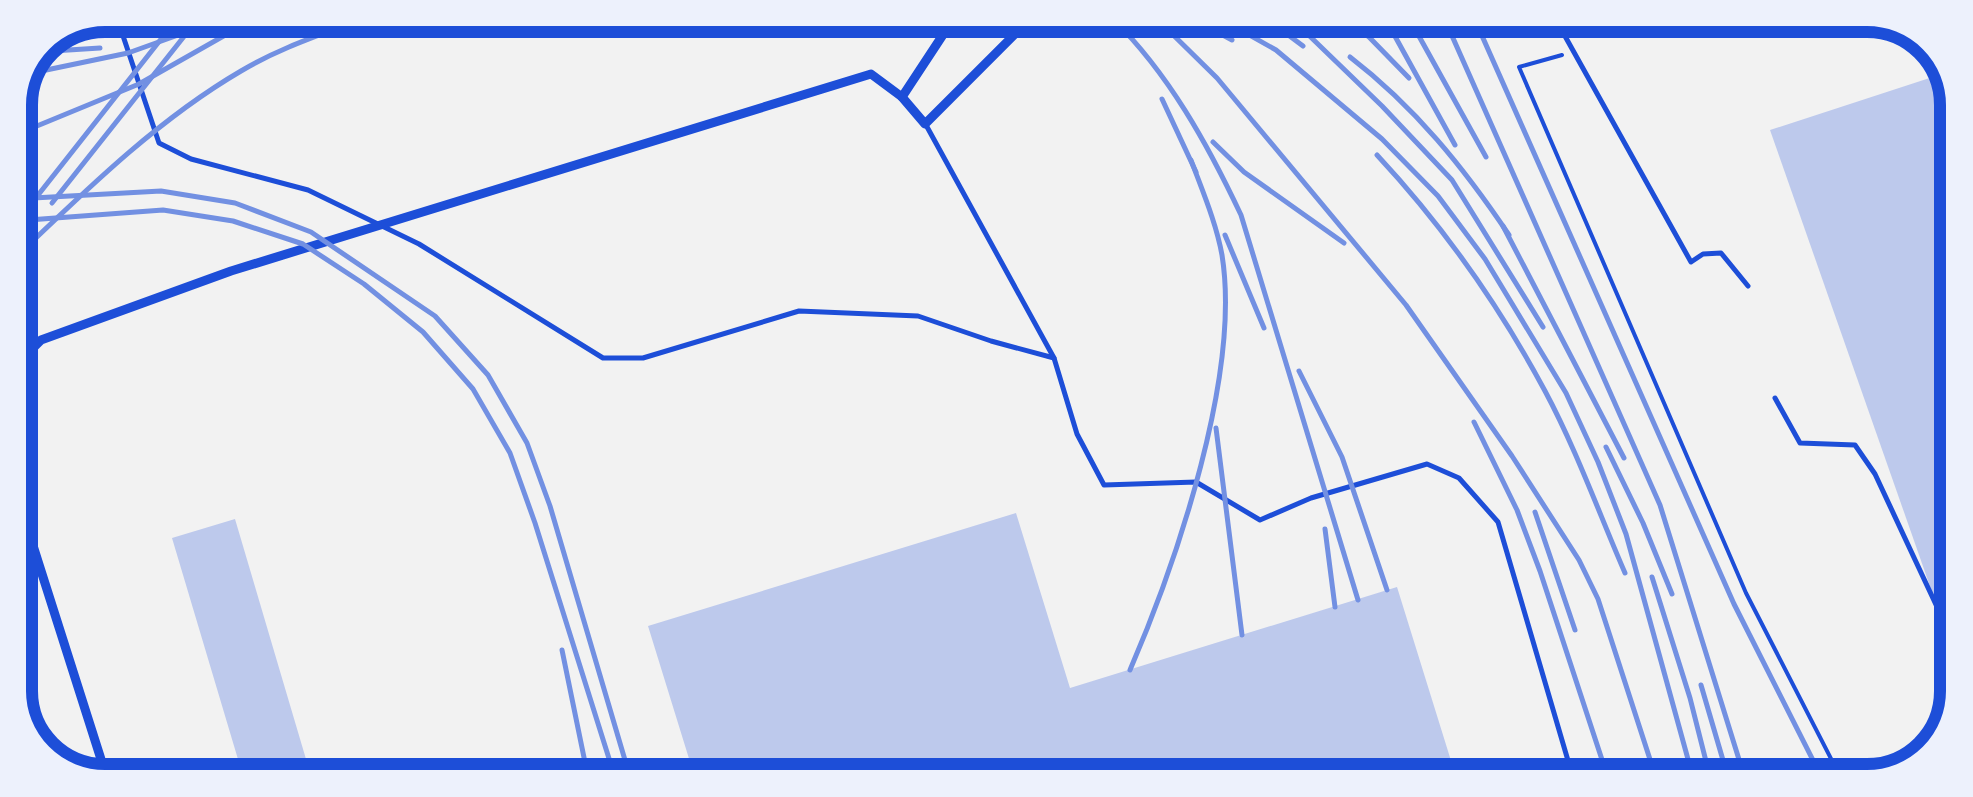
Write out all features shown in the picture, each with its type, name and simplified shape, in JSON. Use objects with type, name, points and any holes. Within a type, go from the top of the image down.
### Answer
[{"type":"street","points":[[902,98],[945,32]]},
{"type":"street","points":[[32,349],[41,340],[231,272],[871,74],[902,98],[925,124],[1017,32]]},
{"type":"street","points":[[33,545],[102,764]]},
{"type":"lane","points":[[122,32],[159,144],[191,159],[308,190],[419,244],[603,358],[644,358],[799,311],[918,316],[991,342],[1054,358]]},
{"type":"lane","points":[[1563,32],[1691,262],[1704,254],[1721,253],[1748,286]]},
{"type":"lane","points":[[925,124],[1054,358],[1077,434],[1104,485],[1196,482],[1260,520],[1310,498],[1427,464],[1459,478],[1498,522],[1569,764]]},
{"type":"lane","points":[[1775,398],[1800,443],[1854,446],[1875,474],[1940,614]]},
{"type":"path","points":[[1573,51],[1519,67],[1746,593],[1834,764]]},
{"type":"building","points":[[1935,78],[1940,101],[1940,615],[1770,130]]},
{"type":"building","points":[[1016,513],[1070,688],[1397,587],[1452,764],[691,764],[648,626]]},
{"type":"building","points":[[235,519],[307,764],[239,764],[172,538]]},
{"type":"railway","points":[[32,203],[167,32]]},
{"type":"railway","points":[[42,71],[128,53],[187,32]]},
{"type":"railway","points":[[52,203],[188,32]]},
{"type":"railway","points":[[32,128],[139,84],[231,32]]},
{"type":"railway","points":[[32,241],[180,111],[241,71],[327,32]]},
{"type":"railway","points":[[1125,32],[1186,111],[1241,215],[1358,600]]},
{"type":"railway","points":[[1170,32],[1217,78],[1406,305],[1512,456],[1579,560],[1598,599],[1651,764]]},
{"type":"railway","points":[[1217,32],[1232,40]]},
{"type":"railway","points":[[1244,32],[1276,50],[1382,139],[1438,196],[1485,259],[1566,393],[1598,462],[1626,534],[1689,764]]},
{"type":"railway","points":[[1284,32],[1303,46]]},
{"type":"railway","points":[[1305,32],[1452,180],[1543,327]]},
{"type":"railway","points":[[1362,32],[1409,78]]},
{"type":"railway","points":[[1393,32],[1455,145]]},
{"type":"railway","points":[[1417,32],[1486,157]]},
{"type":"railway","points":[[1450,32],[1660,505],[1740,764]]},
{"type":"railway","points":[[1480,32],[1734,604],[1815,764]]},
{"type":"railway","points":[[58,51],[100,48]]},
{"type":"railway","points":[[1350,57],[1396,96],[1437,140],[1509,235]]},
{"type":"railway","points":[[1162,99],[1196,172]]},
{"type":"railway","points":[[1213,142],[1244,172],[1344,243]]},
{"type":"railway","points":[[1377,155],[1447,238],[1527,359],[1567,435],[1625,573]]},
{"type":"railway","points":[[1130,670],[1185,522],[1214,409],[1222,354],[1222,255],[1191,160]]},
{"type":"railway","points":[[32,198],[161,191],[235,203],[311,232],[435,316],[488,375],[527,443],[550,506],[626,764]]},
{"type":"railway","points":[[32,220],[163,210],[233,221],[303,244],[364,284],[423,332],[473,389],[510,453],[611,764]]},
{"type":"railway","points":[[1503,226],[1624,458]]},
{"type":"railway","points":[[1225,235],[1264,328]]},
{"type":"railway","points":[[1299,371],[1342,457],[1387,590]]},
{"type":"railway","points":[[1474,422],[1517,510],[1603,764]]},
{"type":"railway","points":[[1216,428],[1242,635]]},
{"type":"railway","points":[[1606,447],[1672,594]]},
{"type":"railway","points":[[1535,512],[1575,630]]},
{"type":"railway","points":[[1325,529],[1335,607]]},
{"type":"railway","points":[[1652,577],[1707,764]]},
{"type":"railway","points":[[562,650],[585,764]]},
{"type":"railway","points":[[1701,685],[1724,764]]}]
